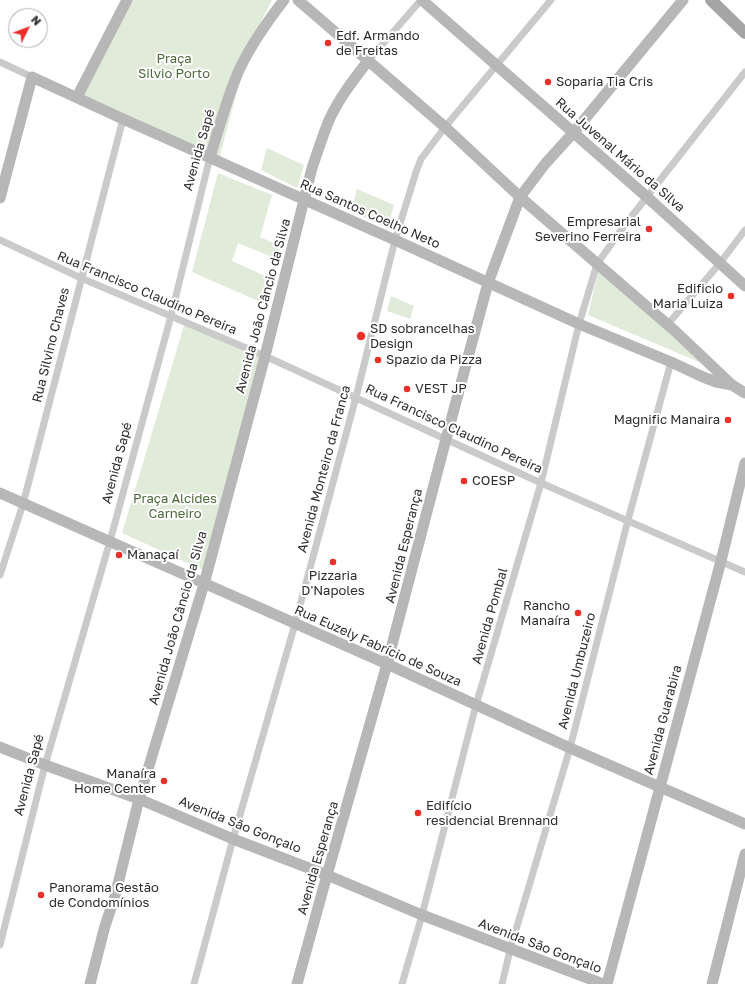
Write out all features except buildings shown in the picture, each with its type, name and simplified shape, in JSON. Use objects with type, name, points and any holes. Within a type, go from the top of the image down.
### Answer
[{"type":"main road","points":[[77,97],[127,0]]},
{"type":"main road","name":"Avenida Sapé","points":[[210,157],[226,106],[240,70],[256,39],[284,0]]},
{"type":"main road","points":[[298,0],[445,127],[520,197],[668,324],[732,385],[745,392]]},
{"type":"main road","name":"Rua Juvenal Mário da Silva","points":[[422,0],[496,66],[574,132],[745,286]]},
{"type":"main road","name":"Avenida Esperança","points":[[297,984],[388,664],[488,283],[520,197],[545,164],[574,132],[683,0]]},
{"type":"main road","points":[[711,0],[745,33]]},
{"type":"main road","name":"Avenida João Câncio da Silva","points":[[90,984],[105,926],[115,896],[139,799],[204,584],[305,200],[312,168],[330,118],[342,97],[368,61]]},
{"type":"main road","points":[[0,198],[32,77]]},
{"type":"main road","name":"Rua Santos Coelho Neto","points":[[32,77],[579,324],[671,362],[704,378],[732,385]]},
{"type":"main road","name":"Avenida Guarabira","points":[[607,984],[721,561],[745,463]]},
{"type":"main road","name":"Rua Euzely Fabrício de Souza","points":[[0,493],[388,664],[570,748],[745,824]]},
{"type":"main road","name":"Avenida São Gonçalo","points":[[0,747],[139,799],[233,839],[327,875],[422,915],[510,950],[603,984]]},
{"type":"main road","points":[[712,984],[745,854]]},
{"type":"street","points":[[368,61],[422,0]]},
{"type":"street","name":"Avenida Monteiro da Franca","points":[[194,984],[233,839],[295,624],[356,397],[395,240],[416,172],[421,159],[445,127],[551,0]]},
{"type":"street","name":"Rua Santos Coelho Neto","points":[[0,62],[32,77]]},
{"type":"street","name":"Avenida Pombal","points":[[402,984],[422,915],[476,705],[541,483],[579,324],[597,264],[624,226],[745,72]]},
{"type":"street","name":"Rua Silvino Chaves","points":[[0,575],[23,504],[123,119]]},
{"type":"street","name":"Avenida Sapé","points":[[0,945],[45,765],[110,541],[171,316],[210,157]]},
{"type":"street","points":[[668,324],[720,263],[745,230]]},
{"type":"street","name":"Rua Francisco Claudino Pereira","points":[[0,240],[81,278],[356,397],[541,483],[745,572]]},
{"type":"street","name":"Avenida Umbuzeiro","points":[[502,984],[510,950],[570,748],[628,520],[671,362]]},
{"type":"green space","name":"Praça Silvio Porto","points":[[130,0],[272,0],[250,43],[219,159],[78,97]]},
{"type":"green space","points":[[267,148],[304,165],[297,188],[261,170]]},
{"type":"green space","points":[[218,173],[272,195],[260,237],[282,247],[277,259],[238,243],[232,261],[272,279],[265,304],[192,272]]},
{"type":"green space","points":[[357,189],[394,205],[387,228],[351,211]]},
{"type":"green space","points":[[600,263],[706,365],[588,315]]},
{"type":"green space","points":[[391,296],[414,306],[410,319],[387,311]]},
{"type":"green space","name":"Praça Alcides Carneiro","points":[[185,322],[260,354],[203,570],[122,533]]},
{"type":"place","name":"Edf. Armando de Freitas","points":[[328,43]]},
{"type":"place","name":"Soparia Tia Cris","points":[[548,82]]},
{"type":"place","name":"Empresarial Severino Ferreira","points":[[649,229]]},
{"type":"place","name":"Edificio Maria Luiza","points":[[731,296]]},
{"type":"place","name":"SD sobrancelhas Design","points":[[361,336]]},
{"type":"place","name":"Spazio da Pizza","points":[[378,360]]},
{"type":"place","name":"VEST JP","points":[[407,389]]},
{"type":"place","name":"Magnific Manaira","points":[[728,420]]},
{"type":"place","name":"COESP","points":[[464,481]]},
{"type":"place","name":"Manaçaí","points":[[119,555]]},
{"type":"place","name":"Pizzaria D'Napoles","points":[[333,562]]},
{"type":"place","name":"Rancho Manaíra","points":[[578,613]]},
{"type":"place","name":"Manaíra Home Center","points":[[164,781]]},
{"type":"place","name":"Edifício residencial Brennand","points":[[418,813]]},
{"type":"place","name":"Panorama Gestão de Condomínios","points":[[41,895]]}]
